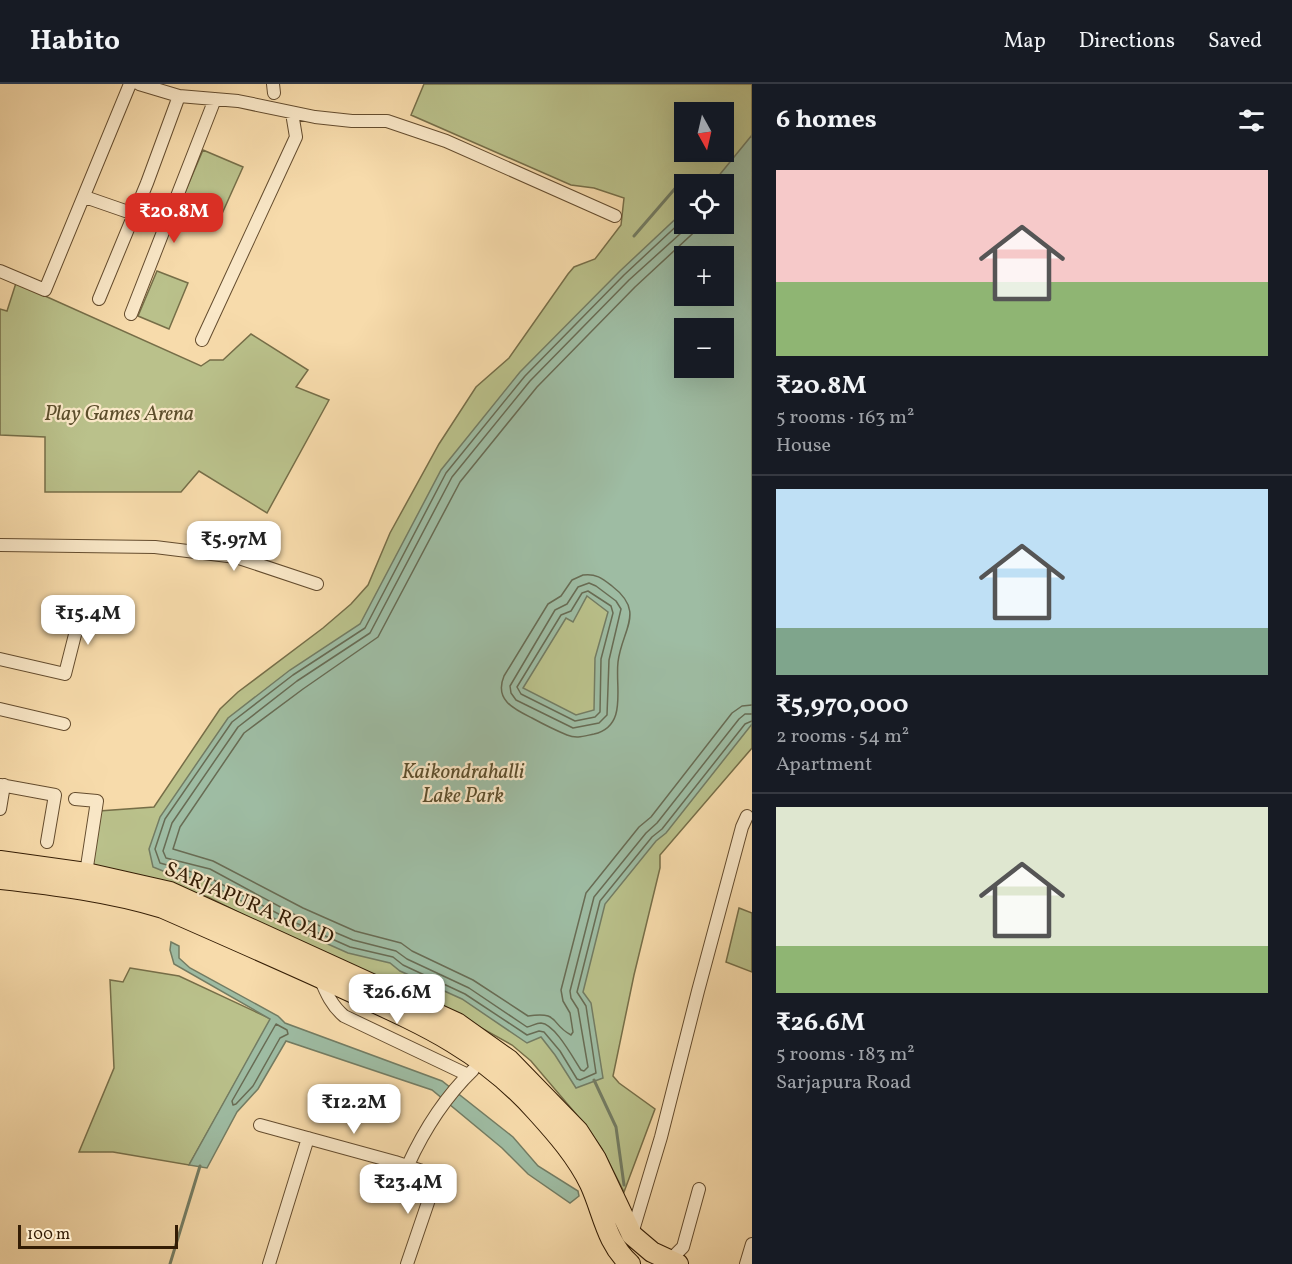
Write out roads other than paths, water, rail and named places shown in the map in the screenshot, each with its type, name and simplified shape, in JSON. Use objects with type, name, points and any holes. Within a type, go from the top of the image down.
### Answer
[{"type":"main road","name":"SARJAPURA ROAD","points":[[0,861],[86,873],[170,892],[457,1023],[509,1060],[578,1131],[596,1159],[632,1235],[661,1260]]},
{"type":"main road","name":"SARJAPURA ROAD","points":[[0,879],[125,897],[164,908],[449,1038],[482,1061],[534,1109],[562,1141],[590,1184],[612,1243],[624,1259]]},
{"type":"street","points":[[0,270],[45,290],[130,84]]},
{"type":"street","points":[[138,84],[215,99],[238,101],[291,113],[352,121],[387,121],[446,141],[615,216]]},
{"type":"street","points":[[99,299],[134,214],[177,91]]},
{"type":"street","points":[[131,314],[215,99]]},
{"type":"street","points":[[202,340],[296,137],[291,113]]},
{"type":"street","points":[[85,196],[134,214]]},
{"type":"street","points":[[0,545],[155,547],[236,557],[317,584]]},
{"type":"street","points":[[0,659],[65,674],[81,611]]},
{"type":"street","points":[[0,709],[64,724]]},
{"type":"street","points":[[0,809],[2,785],[55,795],[47,842]]},
{"type":"street","points":[[75,799],[97,801],[86,873]]},
{"type":"street","points":[[624,1259],[662,1137],[706,958],[747,816]]},
{"type":"street","points":[[320,978],[328,997],[344,1016],[468,1075]]},
{"type":"street","points":[[408,1165],[441,1106],[454,1088],[482,1061]]},
{"type":"street","points":[[260,1125],[408,1165],[437,1176],[407,1264]]},
{"type":"street","points":[[269,1264],[308,1138]]},
{"type":"street","points":[[661,1260],[683,1247],[699,1188]]},
{"type":"street","points":[[746,1264],[752,1244]]},
{"type":"water","name":"Kaikondrahalli Lake Park","points":[[752,135],[752,724],[666,833],[656,841],[605,904],[583,992],[591,1003],[603,1078],[576,1088],[541,1037],[527,1043],[462,999],[400,971],[390,963],[348,953],[294,929],[204,881],[153,867],[149,849],[160,817],[228,718],[290,670],[360,624],[441,470],[520,372],[620,271],[674,220],[674,234],[734,234],[734,174],[720,174],[730,162],[734,162],[734,157]],"holes":[[[587,596],[608,612],[595,658],[594,710],[576,715],[523,688],[566,618],[573,622]]]},
{"type":"water","points":[[171,942],[179,946],[179,958],[190,968],[278,1016],[285,1023],[442,1081],[513,1137],[538,1166],[578,1191],[579,1196],[570,1203],[528,1174],[502,1148],[432,1090],[286,1041],[258,1089],[237,1112],[207,1168],[189,1165],[270,1019],[174,964],[170,950]]},
{"type":"waterway","points":[[634,236],[674,190]]},
{"type":"waterway","points":[[594,1080],[616,1127],[624,1185]]},
{"type":"waterway","points":[[170,1264],[200,1166]]},
{"type":"park label","name":"Play Games Arena","points":[[119,414]]}]
